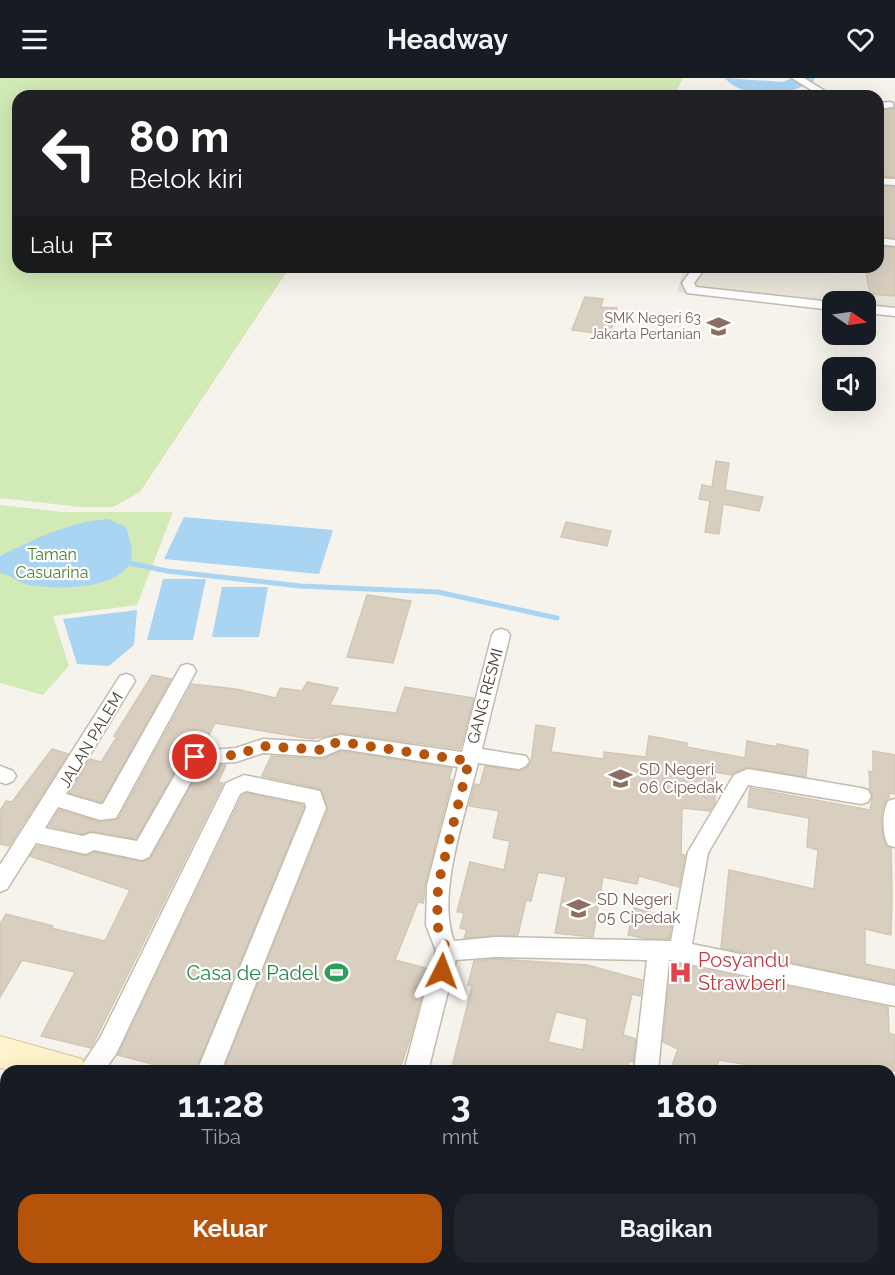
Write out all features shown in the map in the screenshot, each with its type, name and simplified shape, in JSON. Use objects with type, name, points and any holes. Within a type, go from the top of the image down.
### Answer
[{"type":"main road","points":[[0,1052],[48,1065]]},
{"type":"street","points":[[797,78],[822,90]]},
{"type":"street","points":[[813,86],[819,90]]},
{"type":"street","points":[[884,94],[893,101]]},
{"type":"street","points":[[696,273],[688,284],[691,290],[822,305]]},
{"type":"street","points":[[876,310],[895,312]]},
{"type":"street","name":"GANG RESMI","points":[[447,951],[437,925],[438,885],[501,635]]},
{"type":"street","name":"JALAN PALEM","points":[[55,798],[100,812],[109,812],[187,671]]},
{"type":"street","name":"JALAN PALEM","points":[[0,883],[126,681]]},
{"type":"street","points":[[32,834],[86,845],[91,841],[142,851],[195,757],[236,755],[263,746],[322,750],[330,744],[341,742],[469,758],[519,761]]},
{"type":"street","points":[[647,1065],[670,951],[698,852],[741,780],[748,777],[861,796]]},
{"type":"street","points":[[94,1065],[108,1046],[233,789],[244,783],[313,797],[316,808],[211,1065]]},
{"type":"street","points":[[895,807],[895,839]]},
{"type":"street","points":[[418,1065],[447,951],[495,947],[670,951],[895,996]]},
{"type":"shaded area","points":[[884,178],[895,179],[895,317],[876,314],[876,291],[822,291],[822,309],[677,292],[682,273],[884,273]]},
{"type":"green space","points":[[0,78],[683,78],[677,90],[12,90],[12,273],[286,273],[140,492],[113,507],[81,507],[0,498]]},
{"type":"green space","name":"Taman Casuarina","points":[[0,505],[63,512],[173,512],[137,605],[53,616],[69,666],[43,695],[0,683]]},
{"type":"water","points":[[184,517],[333,530],[319,574],[164,559]]},
{"type":"water","points":[[108,519],[126,527],[132,550],[130,563],[111,579],[82,586],[51,587],[25,584],[0,573],[0,556],[66,528]]},
{"type":"water","points":[[163,579],[206,579],[193,640],[147,640]]},
{"type":"water","points":[[222,587],[268,587],[259,637],[212,637]]},
{"type":"water","points":[[137,610],[134,645],[109,666],[77,664],[63,619]]},
{"type":"building","points":[[895,108],[895,177],[884,176],[884,110]]},
{"type":"building","points":[[884,187],[895,187],[895,238],[884,237]]},
{"type":"building","points":[[884,247],[895,248],[895,296],[876,294],[876,291],[869,291],[866,273],[884,273]]},
{"type":"building","points":[[585,297],[603,299],[601,307],[617,308],[610,335],[572,330]]},
{"type":"building","points":[[716,461],[729,463],[725,490],[763,497],[759,511],[723,504],[719,534],[705,532],[710,501],[699,499],[702,485],[712,487]]},
{"type":"building","points":[[566,522],[611,531],[607,546],[561,537]]},
{"type":"building","points":[[367,595],[411,601],[393,663],[347,657]]},
{"type":"building","points":[[152,675],[171,679],[102,802],[69,793],[90,759],[101,762],[117,737],[114,736]]},
{"type":"building","points":[[307,682],[338,688],[330,705],[396,713],[405,687],[474,698],[460,749],[341,733],[311,739],[215,723],[202,749],[186,751],[136,839],[91,831],[83,834],[49,826],[59,810],[99,822],[118,819],[192,684],[236,689],[276,698],[280,688],[302,691]]},
{"type":"building","points":[[536,725],[555,728],[551,752],[604,759],[604,752],[646,757],[649,736],[687,743],[687,747],[745,758],[747,741],[777,747],[777,744],[808,750],[806,777],[748,767],[731,775],[715,772],[715,802],[710,811],[682,808],[681,854],[685,855],[679,887],[639,876],[637,884],[603,877],[593,937],[555,933],[566,877],[538,872],[531,901],[526,900],[518,935],[464,938],[467,930],[460,928],[464,913],[457,912],[470,862],[504,870],[510,841],[493,838],[499,811],[469,806],[475,784],[480,785],[485,766],[519,771],[528,767],[531,762]]},
{"type":"building","points":[[52,749],[68,754],[9,846],[0,844],[0,811],[6,801],[12,802]]},
{"type":"building","points":[[341,751],[452,768],[449,779],[452,780],[425,884],[423,903],[418,902],[395,960],[429,969],[410,1039],[401,1065],[225,1065],[328,809],[320,789],[262,776],[271,756],[322,759]]},
{"type":"building","points":[[873,751],[895,755],[895,794],[889,793],[889,798],[882,810],[881,823],[886,846],[891,848],[891,935],[865,929],[865,964],[895,970],[895,984],[721,948],[729,870],[814,889],[818,850],[807,847],[809,818],[748,807],[750,788],[870,810],[873,795],[870,789],[869,771],[873,772]]},
{"type":"building","points":[[226,765],[218,783],[223,783],[91,1048],[41,1036],[75,972],[22,960],[0,997],[0,924],[6,914],[105,941],[130,890],[30,856],[37,846],[86,856],[94,852],[143,862],[151,858],[202,766]]},
{"type":"building","points":[[246,793],[303,805],[304,808],[197,1065],[156,1065],[118,1055],[242,796]]},
{"type":"building","points":[[634,908],[673,918],[669,939],[628,935]]},
{"type":"building","points":[[495,959],[587,965],[642,980],[640,996],[632,994],[623,1035],[636,1039],[633,1062],[629,1061],[628,1065],[452,1065],[472,986],[468,985],[474,961]],"holes":[[[556,1012],[587,1019],[583,1050],[548,1042]]]},
{"type":"building","points":[[671,963],[888,1007],[889,1033],[895,1035],[895,1065],[749,1065],[719,1060],[717,1065],[672,1065],[678,1049],[663,1042]]},
{"type":"waterway","points":[[733,78],[749,86],[785,87],[807,78]]},
{"type":"waterway","points":[[124,562],[167,571],[300,586],[438,592],[557,618]]},
{"type":"place","name":"SMK Negeri 63 Jakarta Pertanian","points":[[719,326]]},
{"type":"place","name":"SD Negeri 06 Cipedak","points":[[621,778]]},
{"type":"place","name":"SD Negeri 05 Cipedak","points":[[579,908]]},
{"type":"place","name":"Posyandu Strawberi","points":[[680,972]]},
{"type":"place","name":"Casa de Padel","points":[[337,973]]},
{"type":"route","points":[[195,757],[236,755],[263,746],[322,750],[330,744],[341,742],[469,761],[438,885],[437,925],[447,951],[442,971]]}]
